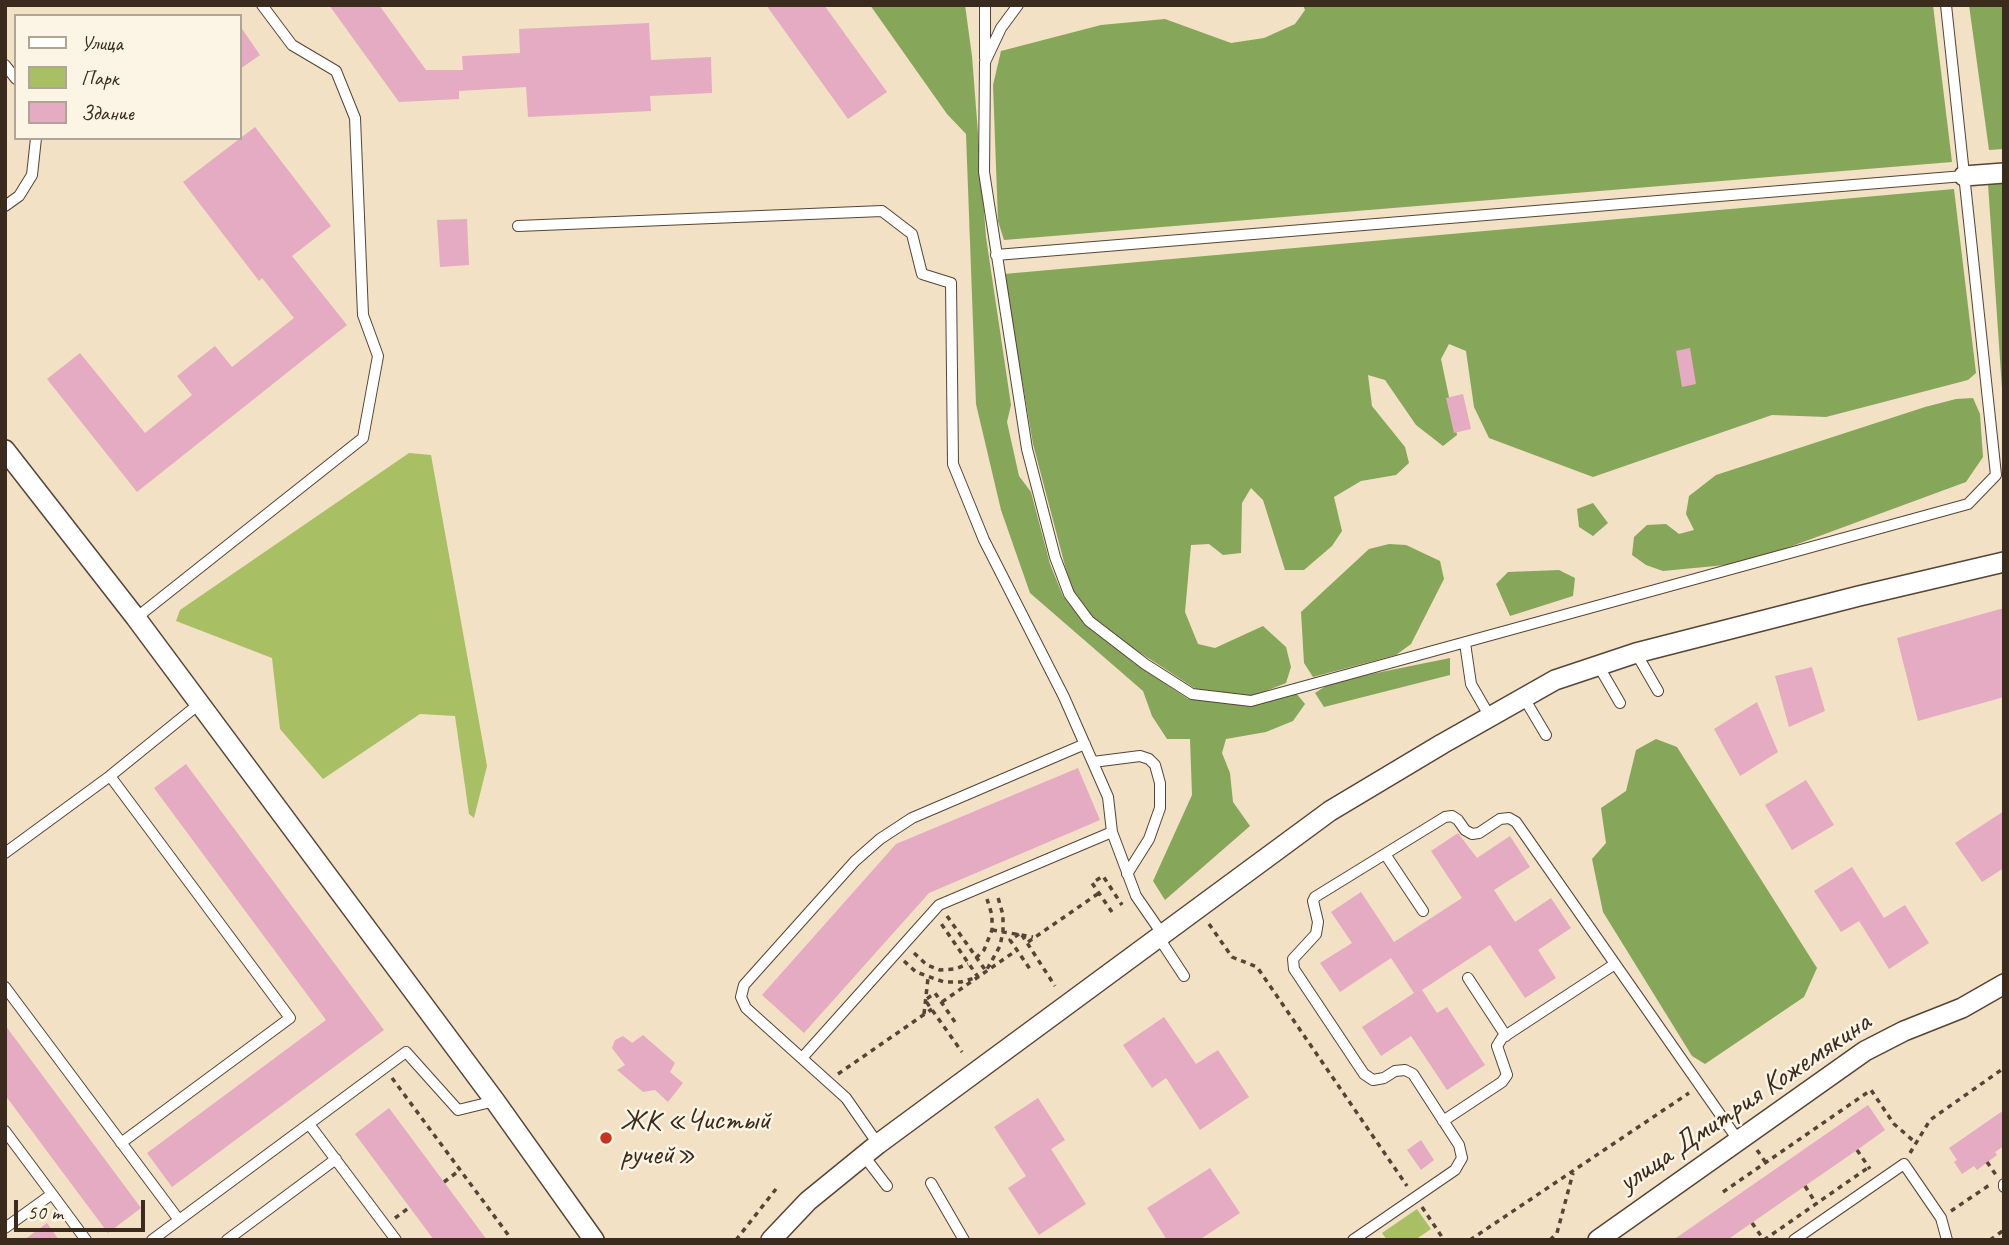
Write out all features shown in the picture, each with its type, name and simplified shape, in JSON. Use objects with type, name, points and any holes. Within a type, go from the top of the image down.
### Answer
[{"type":"street","points":[[1964,176],[2004,173]]},
{"type":"street","points":[[5,450],[136,618],[495,1101],[594,1240]]},
{"type":"street","points":[[771,1240],[808,1201],[871,1150],[1330,811],[1490,716],[1556,680],[1636,653],[2004,562]]},
{"type":"street","name":"улица Дмитрия Кожемякина","points":[[1598,1240],[1744,1141],[1865,1051],[1904,1031],[1962,1008],[2004,984]]},
{"type":"lane","points":[[136,618],[363,438],[378,356],[363,314],[355,118],[337,71],[292,45],[262,5]]},
{"type":"lane","points":[[985,5],[984,172],[1027,449],[1055,557],[1069,594],[1089,621],[1145,664],[1192,694],[1251,701],[1968,504],[1996,475],[1946,5]]},
{"type":"lane","points":[[985,62],[1001,28],[1017,5]]},
{"type":"lane","points":[[5,206],[19,196],[32,175],[36,140]]},
{"type":"lane","points":[[996,255],[1964,176]]},
{"type":"lane","points":[[518,226],[882,211],[912,234],[922,274],[951,284],[953,464],[984,540],[1064,697],[1108,797],[1112,832],[1136,896],[1184,976]]},
{"type":"lane","points":[[1465,643],[1471,684],[1490,716]]},
{"type":"lane","points":[[1636,653],[1658,691]]},
{"type":"lane","points":[[1598,665],[1620,703]]},
{"type":"lane","points":[[1524,698],[1546,735]]},
{"type":"lane","points":[[5,853],[110,776],[199,704]]},
{"type":"lane","points":[[887,1186],[846,1098],[746,1009],[741,997],[744,985],[855,861],[880,839],[912,818],[1085,744]]},
{"type":"lane","points":[[1093,762],[1140,756],[1149,758],[1156,765],[1160,783],[1160,808],[1149,839],[1127,874]]},
{"type":"lane","points":[[110,776],[290,1018],[121,1143]]},
{"type":"lane","points":[[1353,1240],[1365,1236],[1455,1170],[1462,1158],[1460,1145],[1413,1074],[1405,1070],[1395,1071],[1384,1078],[1373,1080],[1364,1074],[1294,969],[1293,959],[1316,934],[1318,922],[1312,901],[1315,897],[1445,817],[1452,816],[1472,834],[1479,833],[1500,819],[1509,818],[1516,822],[1700,1086],[1744,1141]]},
{"type":"lane","points":[[802,1058],[936,908],[1112,832]]},
{"type":"lane","points":[[1385,854],[1423,911]]},
{"type":"lane","points":[[1444,1121],[1502,1082],[1507,1075],[1497,1046],[1506,1036],[1615,964]]},
{"type":"lane","points":[[1468,978],[1506,1036]]},
{"type":"lane","points":[[5,987],[179,1220]]},
{"type":"lane","points":[[152,1240],[406,1052],[458,1110],[495,1101]]},
{"type":"lane","points":[[309,1124],[396,1240]]},
{"type":"lane","points":[[5,1131],[86,1240]]},
{"type":"lane","points":[[227,1240],[336,1159]]},
{"type":"lane","points":[[1794,1240],[1904,1164],[1941,1218],[1947,1240]]},
{"type":"lane","points":[[931,1183],[964,1240]]},
{"type":"lane","points":[[5,1228],[52,1194]]},
{"type":"path","points":[[1112,912],[1092,883],[1103,876],[1122,905]]},
{"type":"path","points":[[976,958],[989,940],[992,929],[986,885]]},
{"type":"path","points":[[986,885],[999,898],[1003,915],[1000,946],[986,971]]},
{"type":"path","points":[[1028,942],[1099,893]]},
{"type":"path","points":[[936,908],[986,971]]},
{"type":"path","points":[[936,908],[978,977]]},
{"type":"path","points":[[1209,924],[1232,957],[1257,967],[1444,1240]]},
{"type":"path","points":[[992,929],[1035,937]]},
{"type":"path","points":[[1021,934],[1055,986]]},
{"type":"path","points":[[1021,934],[1010,940],[1030,969]]},
{"type":"path","points":[[904,944],[927,965],[940,970],[955,969],[968,964]]},
{"type":"path","points":[[962,954],[970,949]]},
{"type":"path","points":[[942,1002],[1017,950]]},
{"type":"path","points":[[895,954],[916,972],[928,978],[961,982],[978,977]]},
{"type":"path","points":[[924,1015],[928,978]]},
{"type":"path","points":[[925,1000],[935,993],[955,1022]]},
{"type":"path","points":[[925,1000],[962,1052]]},
{"type":"path","points":[[828,1082],[932,1009]]},
{"type":"path","points":[[384,1068],[512,1240]]},
{"type":"path","points":[[1904,1164],[1930,1120],[2004,1068]]},
{"type":"path","points":[[1470,1240],[1700,1086]]},
{"type":"path","points":[[1723,1192],[1871,1090],[1894,1124],[1916,1143]]},
{"type":"path","points":[[1744,1141],[1766,1163]]},
{"type":"path","points":[[1857,1150],[1878,1181]]},
{"type":"path","points":[[1752,1223],[1764,1240],[1869,1167]]},
{"type":"path","points":[[444,1182],[460,1170]]},
{"type":"path","points":[[1550,1240],[1557,1233],[1573,1170]]},
{"type":"path","points":[[1941,1218],[2002,1183]]},
{"type":"path","points":[[1805,1186],[1826,1218]]},
{"type":"path","points":[[736,1240],[776,1189]]},
{"type":"path","points":[[385,1225],[410,1207]]},
{"type":"path","points":[[1990,1240],[2004,1230]]},
{"type":"green space","points":[[870,5],[965,5],[972,56],[986,237],[1011,405],[1007,422],[1019,476],[1031,492],[1050,564],[1063,596],[1084,622],[1134,663],[1188,699],[1252,705],[1296,693],[1305,704],[1293,721],[1266,732],[1226,739],[1222,753],[1230,773],[1233,802],[1250,826],[1165,900],[1153,881],[1192,795],[1190,739],[1167,739],[1152,716],[1143,691],[1030,593],[1001,510],[976,404],[966,134],[947,114]]},
{"type":"green space","points":[[1303,5],[1933,5],[1952,162],[1004,240],[998,221],[993,85],[1001,51],[1101,25],[1165,19],[1231,43],[1264,38],[1295,24],[1305,10]]},
{"type":"green space","points":[[1969,5],[2004,5],[2004,149],[1989,150]]},
{"type":"green space","points":[[2004,183],[2004,418],[1988,184]]},
{"type":"green space","points":[[1954,189],[1976,373],[1968,380],[1826,417],[1772,415],[1593,477],[1489,438],[1474,407],[1466,351],[1449,344],[1441,359],[1457,435],[1443,446],[1416,425],[1385,380],[1368,375],[1372,406],[1405,447],[1409,463],[1396,475],[1361,481],[1334,497],[1342,531],[1332,546],[1304,570],[1285,570],[1263,500],[1251,488],[1242,503],[1241,553],[1223,555],[1209,544],[1191,545],[1185,612],[1198,644],[1215,648],[1263,626],[1286,647],[1291,667],[1286,683],[1253,696],[1199,691],[1102,628],[1074,600],[1033,444],[1004,274]]},
{"type":"green space","points":[[1973,398],[1980,414],[1983,457],[1966,482],[1746,563],[1663,571],[1646,565],[1632,555],[1634,537],[1647,525],[1666,524],[1679,534],[1694,530],[1686,514],[1689,496],[1716,475],[1925,407],[1956,399]]},
{"type":"green space","points":[[409,453],[431,455],[487,766],[474,818],[469,814],[455,716],[420,714],[323,779],[280,729],[272,658],[176,621],[180,610]]},
{"type":"green space","points":[[1593,503],[1608,523],[1593,536],[1579,527],[1577,509]]},
{"type":"green space","points":[[1389,544],[1406,545],[1440,561],[1444,579],[1411,644],[1396,655],[1313,677],[1304,663],[1301,612],[1369,549]]},
{"type":"green space","points":[[1559,570],[1575,578],[1573,596],[1510,616],[1496,584],[1508,572]]},
{"type":"green space","points":[[1450,658],[1450,675],[1324,707],[1315,693],[1332,682]]},
{"type":"green space","points":[[1656,739],[1677,747],[1817,968],[1804,997],[1705,1064],[1692,1056],[1603,912],[1592,859],[1606,843],[1601,808],[1626,791],[1636,750]]},
{"type":"green space","points":[[1417,1209],[1431,1229],[1415,1240],[1387,1240],[1382,1233]]},
{"type":"building","points":[[329,5],[379,5],[426,70],[463,70],[462,56],[520,53],[519,29],[649,23],[651,60],[711,57],[712,93],[650,96],[651,111],[528,117],[526,87],[459,91],[459,99],[399,102]]},
{"type":"building","points":[[766,5],[824,5],[887,92],[848,119]]},
{"type":"building","points":[[242,29],[260,55],[242,68]]},
{"type":"building","points":[[255,127],[331,226],[292,256],[347,325],[137,492],[47,379],[80,353],[145,433],[192,395],[177,376],[215,346],[232,367],[294,318],[262,278],[259,281],[183,182],[238,140],[242,140],[242,137]]},
{"type":"building","points":[[467,219],[469,265],[440,267],[437,220]]},
{"type":"building","points":[[1690,348],[1696,384],[1682,387],[1676,351]]},
{"type":"building","points":[[1463,394],[1471,429],[1454,433],[1446,398]]},
{"type":"building","points":[[2004,608],[2004,697],[1918,721],[1897,638]]},
{"type":"building","points":[[1812,667],[1825,711],[1789,727],[1775,676]]},
{"type":"building","points":[[1757,702],[1778,752],[1740,776],[1714,729]]},
{"type":"building","points":[[186,764],[384,1030],[172,1187],[147,1153],[326,1020],[154,788]]},
{"type":"building","points":[[1078,768],[1100,820],[929,893],[804,1033],[762,995],[896,844]]},
{"type":"building","points":[[1806,780],[1834,825],[1792,850],[1765,805]]},
{"type":"building","points":[[2004,811],[2004,868],[1982,882],[1955,843]]},
{"type":"building","points":[[1458,833],[1477,858],[1510,836],[1530,867],[1494,890],[1515,922],[1551,898],[1571,928],[1538,950],[1556,978],[1525,998],[1490,945],[1422,990],[1437,1013],[1447,1007],[1485,1065],[1447,1090],[1411,1036],[1381,1056],[1362,1027],[1414,993],[1391,958],[1340,992],[1320,963],[1352,943],[1331,912],[1361,892],[1394,942],[1462,898],[1431,851]]},
{"type":"building","points":[[1852,867],[1884,918],[1905,905],[1929,943],[1889,969],[1859,921],[1841,932],[1814,891]]},
{"type":"building","points":[[1164,1017],[1196,1064],[1218,1050],[1249,1097],[1200,1130],[1166,1078],[1152,1088],[1123,1045]]},
{"type":"building","points":[[5,1025],[141,1208],[108,1233],[5,1095]]},
{"type":"building","points":[[643,1035],[675,1063],[670,1072],[683,1083],[668,1102],[655,1090],[643,1092],[617,1070],[625,1065],[612,1048],[615,1040],[623,1036],[632,1043]]},
{"type":"building","points":[[1038,1098],[1065,1140],[1051,1149],[1086,1204],[1039,1235],[1008,1188],[1026,1176],[994,1127]]},
{"type":"building","points":[[1868,1105],[1885,1130],[1727,1240],[1673,1240]]},
{"type":"building","points":[[389,1108],[487,1240],[434,1240],[355,1134]]},
{"type":"building","points":[[2004,1110],[2004,1146],[1977,1170],[1974,1166],[1962,1174],[1949,1148]]},
{"type":"building","points":[[1421,1140],[1434,1160],[1421,1170],[1407,1150]]},
{"type":"building","points":[[1210,1168],[1240,1213],[1199,1240],[1167,1240],[1147,1208]]},
{"type":"building","points":[[47,1223],[59,1240],[24,1240]]},
{"type":"place","name":"ЖК «Чистый ручей»","points":[[606,1138]]}]
